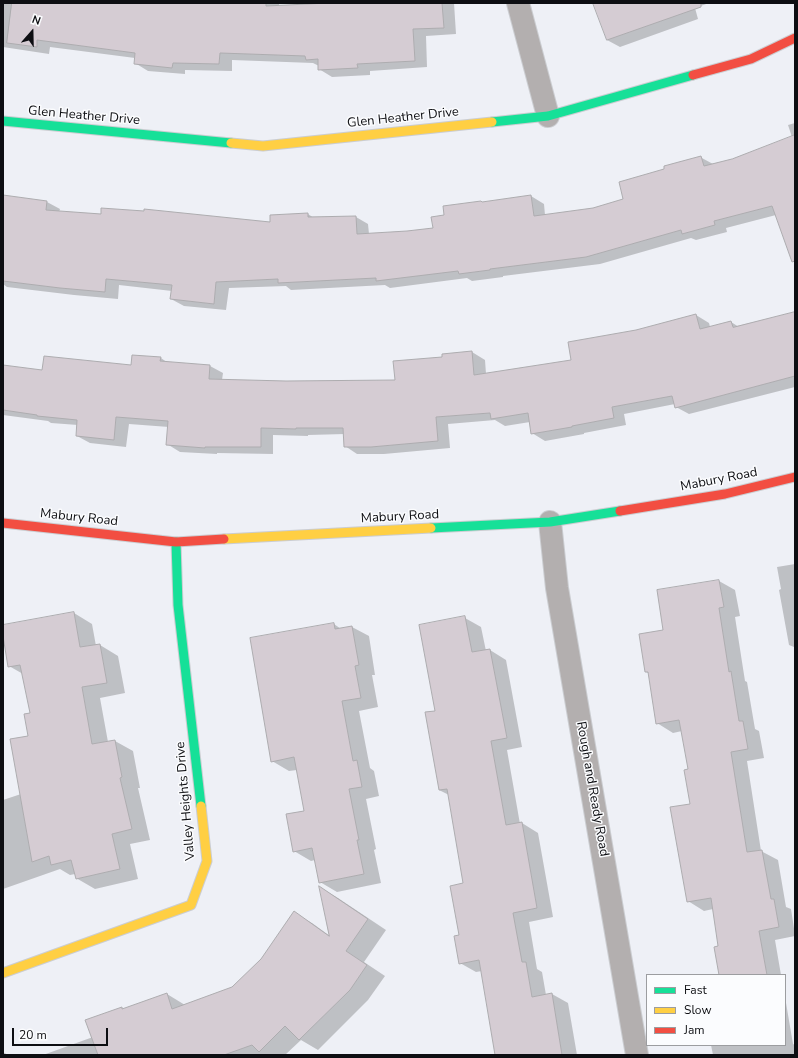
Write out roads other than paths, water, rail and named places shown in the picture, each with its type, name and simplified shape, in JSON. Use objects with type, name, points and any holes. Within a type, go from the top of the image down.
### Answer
[{"type":"street","points":[[518,3],[548,116]]},
{"type":"street","name":"Glen Heather Drive","points":[[3,121],[263,146],[548,116],[751,59],[795,38]]},
{"type":"street","name":"Mabury Road","points":[[3,523],[176,542],[550,522],[725,494],[795,477]]},
{"type":"street","name":"Rough and Ready Road","points":[[550,522],[558,588],[637,1055]]},
{"type":"street","name":"Valley Heights Drive","points":[[3,973],[191,905],[207,861],[178,605],[176,542]]}]
